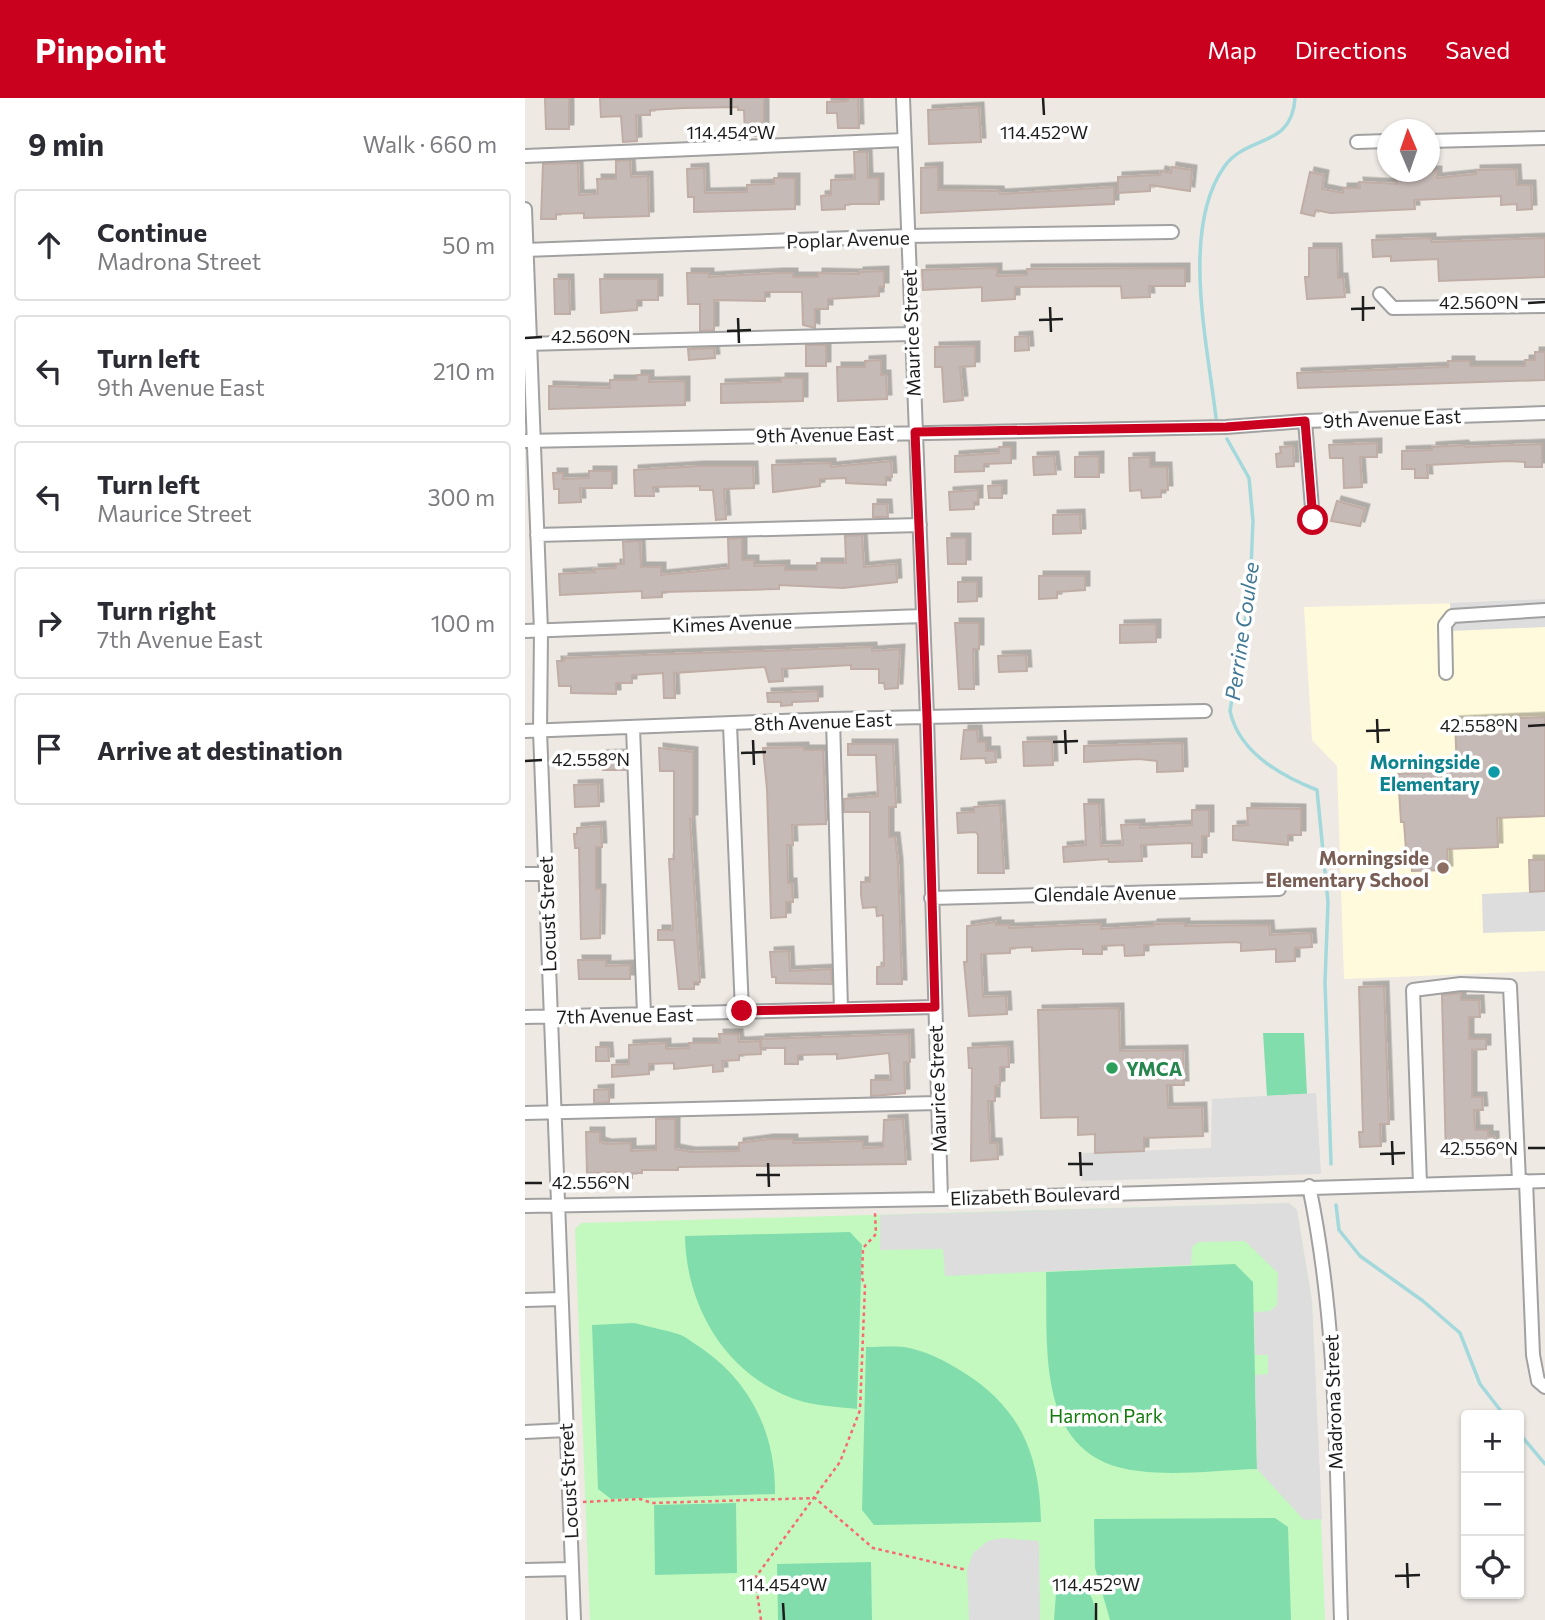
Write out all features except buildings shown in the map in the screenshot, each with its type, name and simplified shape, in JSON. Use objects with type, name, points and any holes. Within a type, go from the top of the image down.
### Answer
[{"type":"street","name":"Maurice Street","points":[[903,98],[921,525],[941,1199]]},
{"type":"street","points":[[1440,141],[1545,138]]},
{"type":"street","points":[[525,156],[904,140]]},
{"type":"street","points":[[1357,142],[1377,141]]},
{"type":"street","name":"Locust Street","points":[[525,209],[529,441],[541,631],[540,731],[574,1620]]},
{"type":"street","name":"Poplar Avenue","points":[[526,250],[907,236],[1172,232]]},
{"type":"street","points":[[1380,294],[1394,308],[1545,306]]},
{"type":"street","points":[[528,344],[911,334]]},
{"type":"street","name":"9th Avenue East","points":[[529,441],[1226,427],[1305,421],[1545,413]]},
{"type":"street","points":[[1305,421],[1313,520]]},
{"type":"street","points":[[537,535],[921,525]]},
{"type":"street","points":[[1446,673],[1445,625],[1452,616],[1545,610]]},
{"type":"street","name":"Kimes Avenue","points":[[525,631],[922,616]]},
{"type":"street","name":"8th Avenue East","points":[[525,731],[832,719],[1205,710]]},
{"type":"street","points":[[832,719],[841,1009]]},
{"type":"street","points":[[730,725],[742,1011]]},
{"type":"street","points":[[633,728],[644,1014]]},
{"type":"street","points":[[525,874],[545,874]]},
{"type":"street","name":"Glendale Avenue","points":[[931,898],[1279,889]]},
{"type":"street","points":[[1420,1184],[1413,990],[1461,984],[1510,986],[1533,1355],[1538,1381],[1545,1387]]},
{"type":"street","name":"7th Avenue East","points":[[525,1017],[935,1007]]},
{"type":"street","points":[[525,1113],[938,1103]]},
{"type":"street","name":"Elizabeth Boulevard","points":[[525,1206],[941,1199],[1545,1181]]},
{"type":"street","name":"Madrona Street","points":[[1309,1186],[1322,1250],[1330,1321],[1341,1620]]},
{"type":"street","points":[[525,1300],[561,1299]]},
{"type":"street","points":[[525,1432],[566,1430]]},
{"type":"street","points":[[525,1570],[572,1569]]},
{"type":"path","points":[[761,1620],[755,1578],[839,1462],[860,1410],[865,1286],[862,1278],[863,1248],[876,1234],[875,1213]]},
{"type":"path","points":[[583,1502],[640,1499],[652,1503],[815,1498],[873,1548],[967,1570]]},
{"type":"shaded area","points":[[1545,599],[1545,627],[1451,631],[1450,603]]},
{"type":"shaded area","name":"Morningside Elementary School","points":[[1545,601],[1545,971],[1344,979],[1337,766],[1312,740],[1304,607]]},
{"type":"shaded area","points":[[1545,891],[1545,931],[1483,933],[1482,894]]},
{"type":"shaded area","points":[[1316,1093],[1321,1174],[1081,1181],[1083,1153],[1211,1148],[1212,1099]]},
{"type":"shaded area","points":[[1289,1203],[1297,1210],[1312,1301],[1322,1519],[1304,1520],[1257,1469],[1255,1375],[1268,1374],[1268,1355],[1255,1355],[1254,1312],[1270,1311],[1277,1305],[1278,1273],[1245,1241],[1198,1242],[1192,1247],[1191,1265],[945,1276],[943,1249],[880,1250],[880,1215]]},
{"type":"shaded area","points":[[1002,1538],[1039,1541],[1040,1620],[969,1620],[967,1570],[973,1553],[988,1541]]},
{"type":"green space","points":[[1263,1033],[1304,1033],[1307,1094],[1267,1096]]},
{"type":"green space","name":"Harmon Park","points":[[1289,1203],[1297,1210],[1312,1301],[1325,1620],[590,1620],[575,1229],[582,1223]]},
{"type":"green space","points":[[850,1232],[862,1245],[857,1409],[804,1402],[778,1392],[754,1378],[734,1360],[717,1339],[704,1316],[687,1264],[685,1236]]},
{"type":"green space","points":[[1235,1264],[1253,1282],[1257,1469],[1183,1473],[1139,1471],[1105,1462],[1080,1446],[1064,1424],[1054,1396],[1049,1366],[1046,1272]]},
{"type":"green space","points":[[634,1323],[681,1335],[704,1350],[735,1379],[748,1395],[766,1432],[775,1494],[611,1499],[598,1489],[592,1325]]},
{"type":"green space","points":[[866,1347],[904,1347],[927,1353],[963,1372],[1000,1401],[1013,1418],[1031,1455],[1037,1476],[1041,1522],[874,1525],[862,1510]]},
{"type":"green space","points":[[736,1503],[737,1573],[655,1575],[654,1505]]},
{"type":"green space","points":[[1275,1518],[1288,1527],[1291,1620],[1110,1620],[1095,1568],[1094,1519]]},
{"type":"green space","points":[[871,1562],[872,1620],[778,1620],[777,1564]]},
{"type":"green space","points":[[1071,1584],[1084,1588],[1091,1596],[1095,1620],[1054,1620],[1056,1593]]},
{"type":"waterway","name":"Perrine Coulee","points":[[1216,418],[1203,324],[1200,255],[1203,223],[1211,193],[1224,167],[1244,149],[1277,134],[1286,126],[1295,98]]},
{"type":"waterway","name":"Perrine Coulee","points":[[1227,439],[1249,478],[1253,521],[1250,592],[1230,711],[1242,739],[1263,761],[1289,778],[1317,790],[1328,902],[1325,982],[1331,1164]]},
{"type":"waterway","name":"Perrine Coulee","points":[[1336,1205],[1339,1230],[1360,1256],[1423,1301],[1460,1333],[1480,1384],[1500,1410]]},
{"type":"waterway","name":"Perrine Coulee","points":[[1524,1439],[1545,1464]]},
{"type":"place","name":"Morningside Elementary","points":[[1494,772]]},
{"type":"place","name":"Morningside Elementary School","points":[[1443,868]]},
{"type":"place","name":"YMCA","points":[[1112,1068]]},
{"type":"route","points":[[742,1011],[935,1007],[921,525],[915,432],[1226,427],[1305,421],[1313,520]]}]
